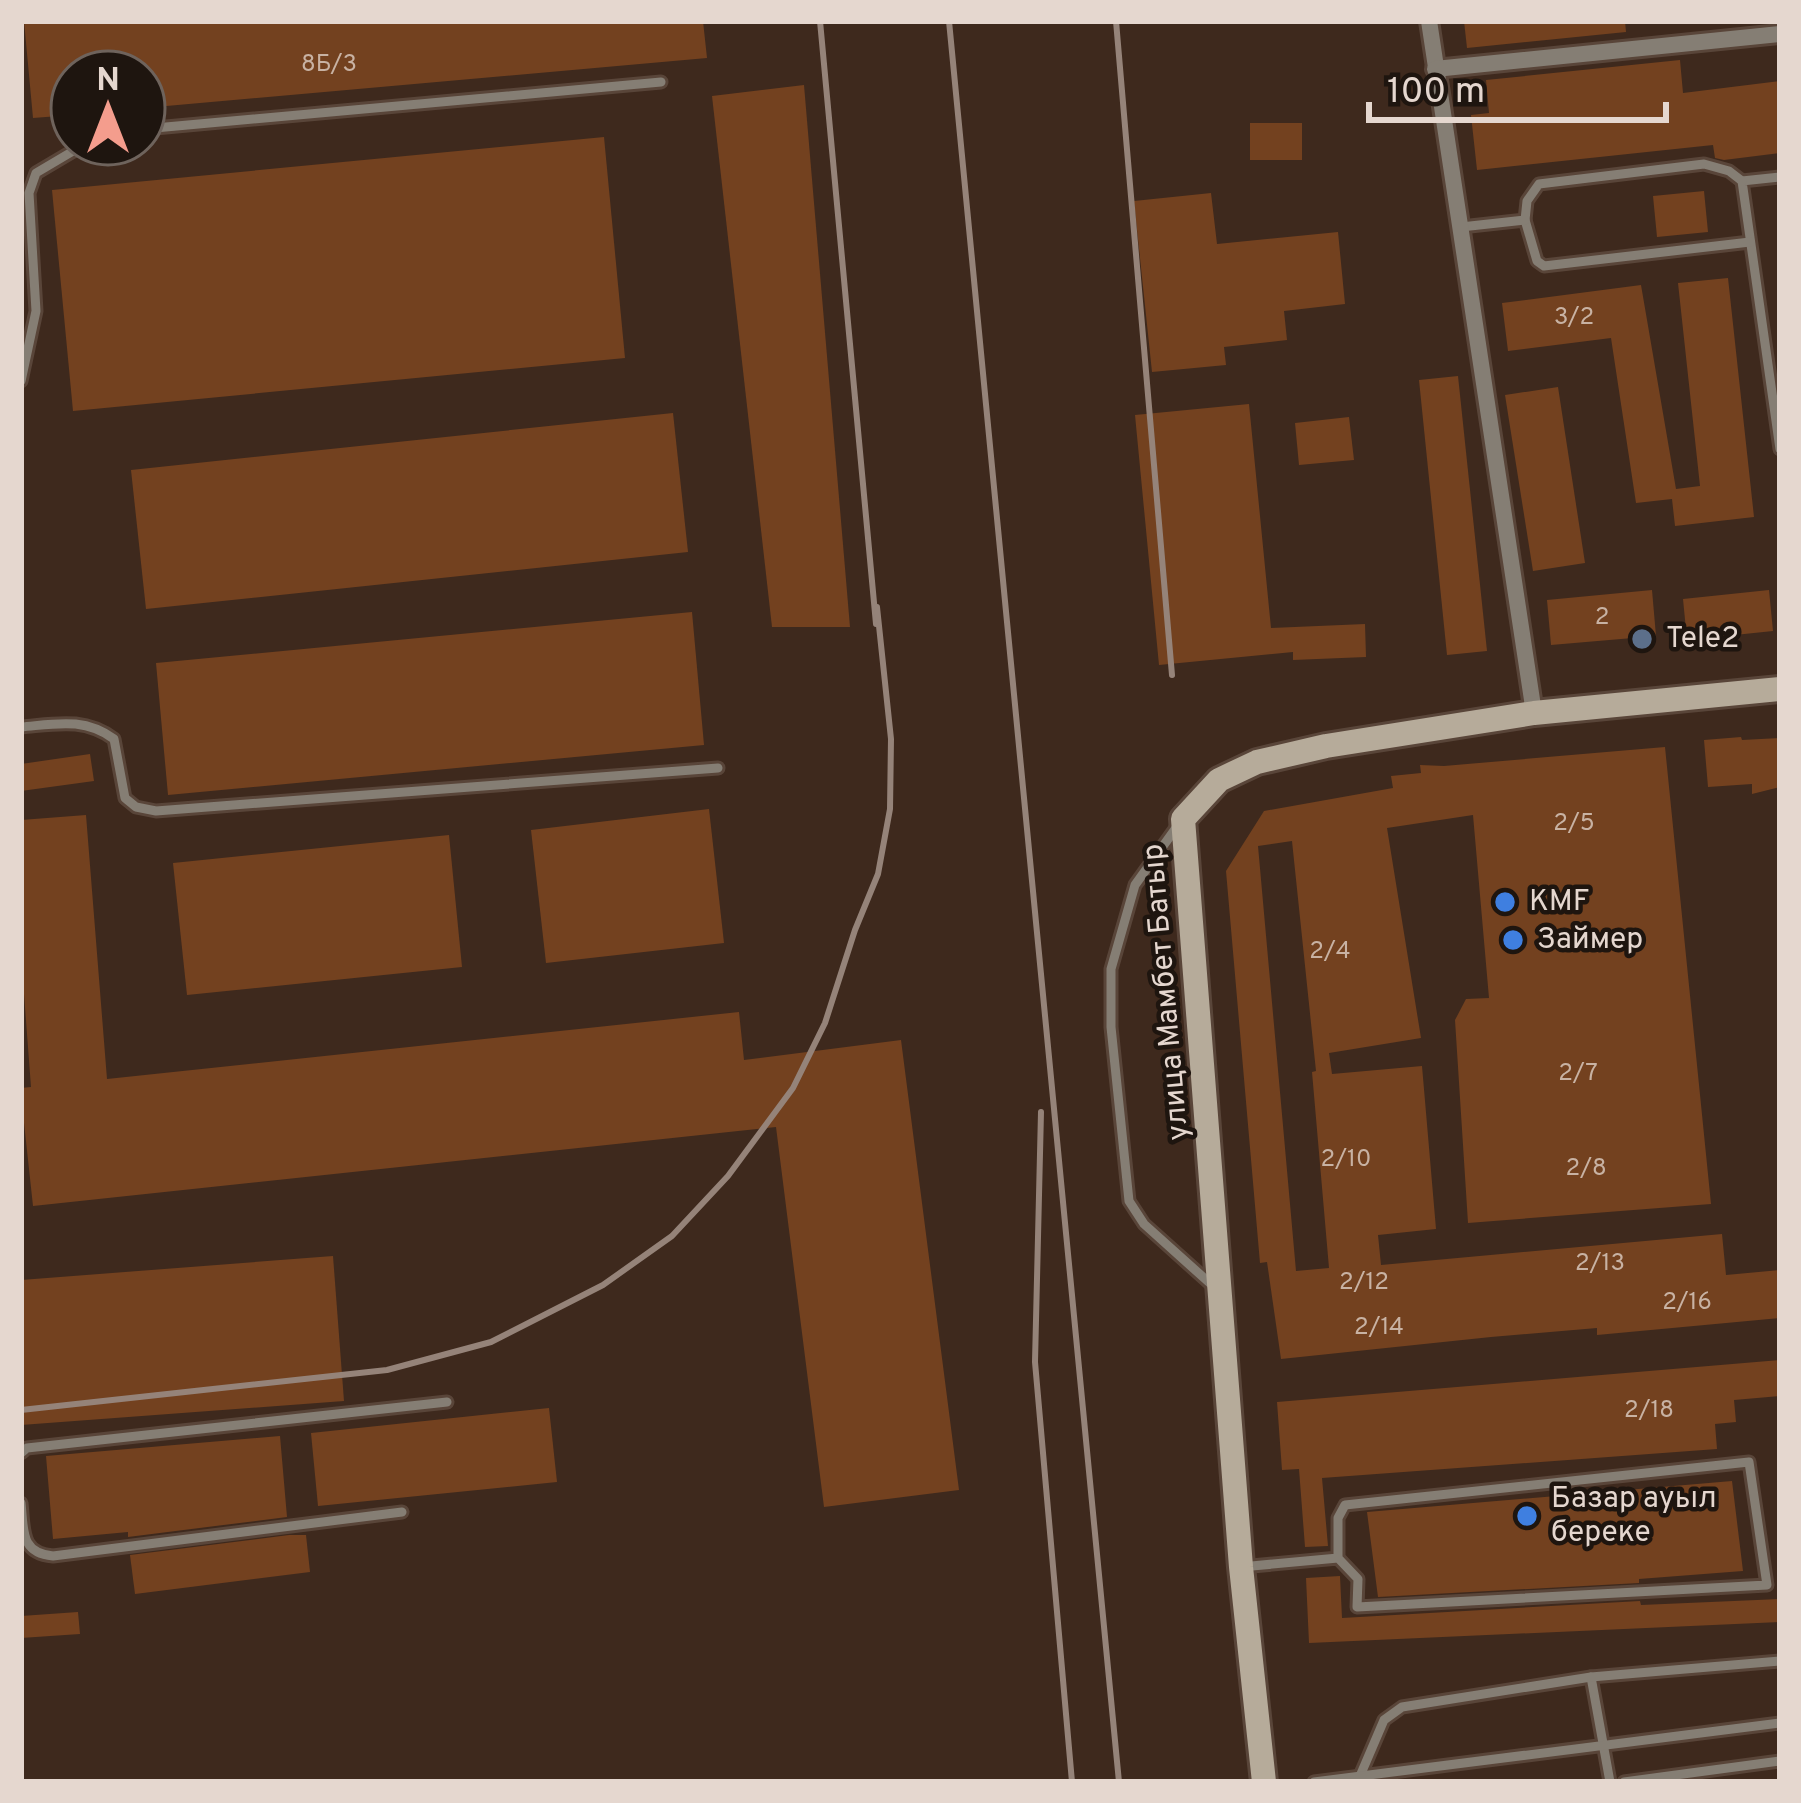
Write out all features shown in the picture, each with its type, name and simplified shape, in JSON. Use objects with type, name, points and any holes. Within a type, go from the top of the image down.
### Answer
[{"type":"main road","name":"улица Мамбет Батыр","points":[[1264,1782],[1241,1567],[1183,819],[1219,780],[1257,762],[1326,746],[1534,713],[1780,689]]},
{"type":"street","points":[[1429,21],[1534,713]]},
{"type":"street","points":[[1435,69],[1780,34]]},
{"type":"lane","points":[[168,127],[662,82]]},
{"type":"lane","points":[[1750,242],[1544,266],[1537,261],[1525,220],[1526,201],[1539,184],[1704,164],[1729,171],[1742,181],[1780,177]]},
{"type":"lane","points":[[21,380],[36,311],[25,192],[36,173],[48,166]]},
{"type":"lane","points":[[1742,181],[1780,448]]},
{"type":"lane","points":[[1461,227],[1525,220]]},
{"type":"lane","points":[[21,727],[76,722],[98,728],[113,739],[124,798],[136,807],[156,811],[718,768]]},
{"type":"lane","points":[[1183,819],[1135,885],[1111,969],[1111,1027],[1130,1201],[1144,1224],[1221,1292]]},
{"type":"lane","points":[[21,1453],[27,1448],[447,1402]]},
{"type":"lane","points":[[1749,1462],[1767,1585],[1357,1607],[1358,1580],[1338,1558],[1338,1517],[1345,1505],[1749,1462]]},
{"type":"lane","points":[[21,1502],[26,1545],[36,1554],[52,1556],[402,1512]]},
{"type":"lane","points":[[1241,1567],[1338,1558]]},
{"type":"lane","points":[[1360,1776],[1384,1720],[1402,1708],[1592,1677],[1780,1661]]},
{"type":"lane","points":[[1592,1677],[1610,1782]]},
{"type":"lane","points":[[1314,1782],[1780,1723]]},
{"type":"lane","points":[[1624,1782],[1780,1761]]},
{"type":"building","points":[[24,21],[703,21],[707,58],[168,106],[168,48],[48,48],[48,117],[33,118]]},
{"type":"building","points":[[1464,21],[1625,21],[1626,32],[1467,48]]},
{"type":"building","points":[[1680,60],[1683,93],[1780,81],[1780,153],[1724,160],[1715,158],[1713,145],[1477,170],[1471,115],[1489,113],[1486,80]]},
{"type":"building","points":[[804,85],[850,627],[772,627],[712,96]]},
{"type":"building","points":[[1250,123],[1302,123],[1302,160],[1250,160]]},
{"type":"building","points":[[604,137],[625,358],[73,411],[52,190]]},
{"type":"building","points":[[1704,191],[1708,232],[1657,237],[1653,196]]},
{"type":"building","points":[[1211,193],[1217,244],[1338,232],[1345,304],[1284,311],[1287,340],[1224,347],[1226,365],[1152,372],[1134,201]]},
{"type":"building","points":[[1728,278],[1754,517],[1675,526],[1672,499],[1636,503],[1611,338],[1508,351],[1502,303],[1641,285],[1676,489],[1700,486],[1678,283]]},
{"type":"building","points":[[1458,376],[1487,651],[1447,655],[1419,380]]},
{"type":"building","points":[[1558,387],[1585,563],[1533,571],[1505,395]]},
{"type":"building","points":[[1249,404],[1271,628],[1365,624],[1366,657],[1293,660],[1293,652],[1159,665],[1135,415]]},
{"type":"building","points":[[673,413],[688,552],[146,609],[131,470]]},
{"type":"building","points":[[1349,417],[1354,460],[1299,465],[1295,423]]},
{"type":"building","points":[[1652,590],[1656,636],[1551,645],[1547,600]]},
{"type":"building","points":[[1769,590],[1773,631],[1687,640],[1683,599]]},
{"type":"building","points":[[692,612],[704,745],[168,795],[156,663]]},
{"type":"building","points":[[1780,738],[1780,787],[1752,794],[1752,784],[1708,787],[1704,740]]},
{"type":"building","points":[[1665,747],[1711,1204],[1468,1223],[1455,1020],[1466,999],[1489,998],[1473,815],[1387,828],[1421,1038],[1329,1053],[1332,1074],[1422,1066],[1436,1229],[1378,1235],[1381,1265],[1722,1234],[1726,1275],[1780,1270],[1780,1318],[1597,1335],[1597,1328],[1281,1359],[1267,1262],[1260,1263],[1226,871],[1264,811],[1393,788],[1391,776],[1421,773],[1420,765]],"holes":[[[1292,841],[1316,1071],[1312,1072],[1329,1268],[1296,1271],[1258,846]]]},
{"type":"building","points":[[90,754],[94,781],[21,791],[21,764]]},
{"type":"building","points":[[709,809],[724,943],[546,963],[531,830]]},
{"type":"building","points":[[86,815],[107,1079],[739,1012],[744,1060],[901,1040],[959,1490],[824,1507],[776,1127],[33,1206],[21,1095],[21,1088],[31,1087],[21,954],[21,820]]},
{"type":"building","points":[[449,835],[462,967],[187,995],[173,863]]},
{"type":"building","points":[[333,1256],[344,1401],[21,1425],[21,1280]]},
{"type":"building","points":[[1780,1360],[1780,1396],[1734,1400],[1736,1422],[1715,1424],[1717,1449],[1322,1478],[1328,1546],[1305,1547],[1299,1469],[1282,1470],[1277,1402]]},
{"type":"building","points":[[549,1408],[557,1482],[318,1506],[311,1433]]},
{"type":"building","points":[[280,1436],[287,1517],[128,1537],[128,1532],[53,1539],[46,1456]]},
{"type":"building","points":[[1732,1481],[1743,1571],[1639,1579],[1639,1583],[1378,1597],[1367,1512]]},
{"type":"building","points":[[306,1535],[310,1572],[135,1594],[130,1555]]},
{"type":"building","points":[[1340,1576],[1342,1618],[1640,1601],[1641,1605],[1780,1599],[1780,1622],[1309,1643],[1306,1578]]},
{"type":"building","points":[[78,1612],[80,1634],[21,1638],[21,1616]]},
{"type":"railway","points":[[820,21],[876,624]]},
{"type":"railway","points":[[949,21],[1119,1782]]},
{"type":"railway","points":[[1116,21],[1172,675]]},
{"type":"railway","points":[[21,1410],[387,1370],[491,1342],[603,1285],[672,1236],[728,1176],[793,1088],[825,1023],[878,874],[890,809],[891,739],[877,607]]},
{"type":"railway","points":[[1041,1112],[1035,1362],[1072,1782]]},
{"type":"place","name":"Tele2","points":[[1642,639]]},
{"type":"place","name":"KMF","points":[[1505,902]]},
{"type":"place","name":"Займер","points":[[1513,940]]},
{"type":"place","name":"Базар ауыл береке","points":[[1527,1516]]}]
